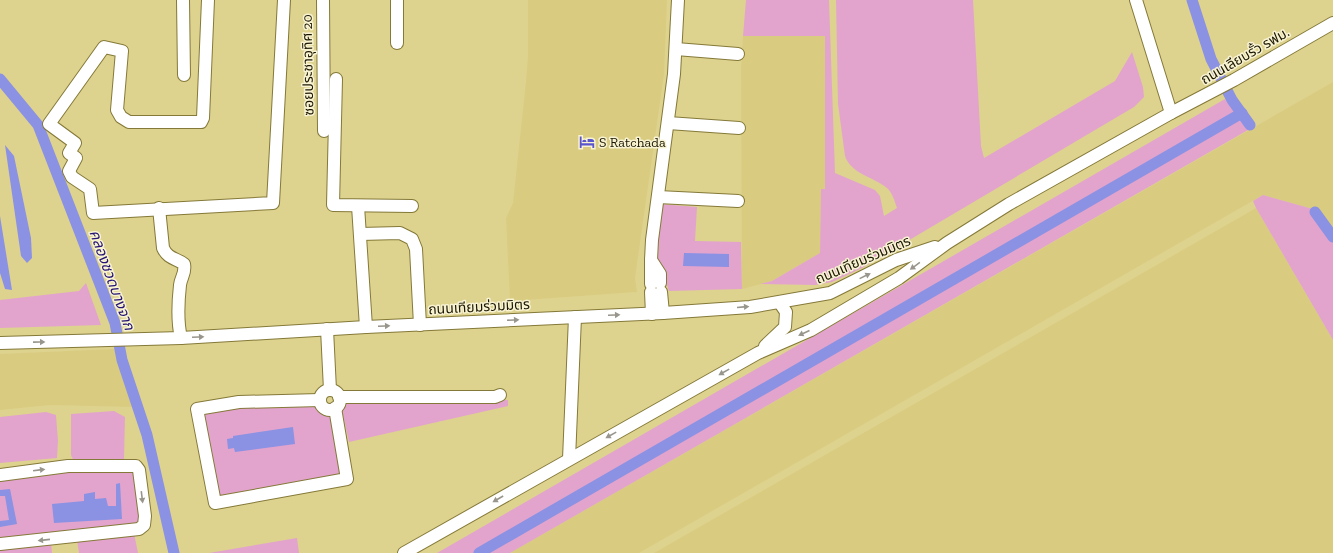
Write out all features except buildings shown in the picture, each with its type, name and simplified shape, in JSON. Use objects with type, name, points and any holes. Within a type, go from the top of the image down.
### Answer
[{"type":"street","points":[[183,0],[184,74]]},
{"type":"street","points":[[208,0],[203,118],[201,122],[128,122],[124,120],[117,110],[122,51],[104,47],[49,124],[75,143],[69,154],[76,158],[69,171],[72,177],[90,189],[92,213],[159,208],[274,203],[284,0]]},
{"type":"street","name":"ซอยประชาอุทิศ 20","points":[[323,0],[324,131]]},
{"type":"street","points":[[397,0],[397,43]]},
{"type":"street","points":[[658,314],[656,288],[651,260],[676,50],[678,0]]},
{"type":"street","points":[[1136,0],[1171,113]]},
{"type":"street","name":"ถนนเลียบรั้ว รฟม.","points":[[1171,113],[1201,99],[1333,23]]},
{"type":"street","points":[[676,50],[738,54]]},
{"type":"street","points":[[336,79],[333,205],[412,206]]},
{"type":"street","name":"ถนนเทียมร่วมมิตร","points":[[404,553],[758,353],[810,330],[899,278],[947,243],[1009,204],[1171,113]]},
{"type":"street","points":[[668,122],[739,128]]},
{"type":"street","points":[[658,197],[738,201]]},
{"type":"street","points":[[358,206],[366,327]]},
{"type":"street","points":[[159,208],[163,248],[165,254],[175,261],[184,264],[185,268],[180,283],[178,324],[181,338]]},
{"type":"street","points":[[360,234],[400,233],[412,239],[416,249],[420,324]]},
{"type":"street","name":"ถนนเทียมร่วมมิตร","points":[[0,343],[181,338],[420,324],[658,314],[780,303],[830,293],[896,260],[947,243]]},
{"type":"street","points":[[758,353],[785,327],[786,312],[780,303]]},
{"type":"street","points":[[569,459],[575,317]]},
{"type":"street","points":[[320,400],[239,402],[197,409],[215,503],[347,479],[335,408],[339,403],[334,393],[327,329]]},
{"type":"street","points":[[320,400],[322,394],[334,393],[495,397],[500,395]]},
{"type":"street","points":[[320,400],[325,408],[335,408]]},
{"type":"street","points":[[0,474],[68,466],[136,466],[139,470],[145,516],[144,525],[139,529],[0,544]]},
{"type":"shaded area","name":"S Ratchada","points":[[528,0],[667,0],[664,74],[635,278],[637,292],[510,301],[506,218],[513,203],[526,81],[528,56]]},
{"type":"shaded area","points":[[746,0],[829,0],[835,173],[875,190],[880,196],[884,216],[897,208],[890,192],[882,184],[863,175],[852,167],[845,156],[838,104],[836,0],[973,0],[981,146],[984,158],[1115,81],[1132,52],[1143,87],[1144,97],[1134,107],[862,268],[832,282],[815,285],[760,284],[772,281],[820,253],[821,189],[825,189],[825,36],[743,36]]},
{"type":"shaded area","points":[[743,36],[825,36],[825,189],[821,189],[820,253],[772,281],[742,289],[741,69]]},
{"type":"shaded area","points":[[1333,82],[1333,228],[1320,211],[1263,195],[639,553],[510,553]]},
{"type":"shaded area","points":[[1225,99],[1248,130],[510,553],[437,553]]},
{"type":"shaded area","points":[[1263,195],[1320,211],[1333,228],[1333,340],[1256,208],[1253,201]]},
{"type":"shaded area","points":[[660,204],[697,207],[695,241],[741,242],[742,289],[669,291],[658,258]]},
{"type":"shaded area","points":[[1256,208],[1333,340],[1333,553],[654,553]]},
{"type":"shaded area","points":[[86,283],[101,325],[0,328],[0,300],[79,291]]},
{"type":"shaded area","points":[[115,349],[132,407],[50,405],[0,410],[0,354]]},
{"type":"shaded area","points":[[508,400],[508,406],[349,442],[343,415],[343,404]]},
{"type":"shaded area","points":[[315,402],[322,410],[333,413],[343,474],[220,498],[203,412],[232,407]]},
{"type":"shaded area","points":[[114,411],[125,417],[124,459],[74,462],[71,455],[71,414]]},
{"type":"shaded area","points":[[46,412],[56,415],[58,441],[57,458],[0,463],[0,417]]},
{"type":"shaded area","points":[[128,468],[134,471],[139,525],[43,533],[0,539],[0,478]]},
{"type":"shaded area","points":[[134,533],[138,553],[79,553],[77,540]]},
{"type":"shaded area","points":[[297,538],[299,553],[209,553]]},
{"type":"shaded area","points":[[51,542],[52,553],[0,553],[0,550]]},
{"type":"water","points":[[5,145],[14,156],[31,238],[32,258],[27,263],[21,256]]},
{"type":"water","points":[[0,216],[12,290],[5,289],[0,273]]},
{"type":"water","points":[[684,253],[729,254],[729,267],[683,266]]},
{"type":"water","points":[[293,427],[295,444],[235,452],[234,448],[228,449],[227,439],[233,438],[233,436]]},
{"type":"water","points":[[120,483],[122,519],[54,523],[52,504],[84,501],[84,494],[95,492],[95,499],[106,498],[108,506],[116,506],[116,484]]},
{"type":"water","points":[[10,489],[17,524],[0,527],[0,521],[9,520],[5,496],[0,496],[0,490]]},
{"type":"waterway","points":[[1192,0],[1211,59],[1232,100],[1250,125]]},
{"type":"waterway","name":"คลองชวดบางจาก","points":[[0,79],[38,125],[115,323],[122,360],[147,435],[174,553]]},
{"type":"waterway","points":[[479,553],[1242,113]]},
{"type":"waterway","points":[[1315,212],[1333,237]]},
{"type":"place","name":"S Ratchada","points":[[587,142]]}]
